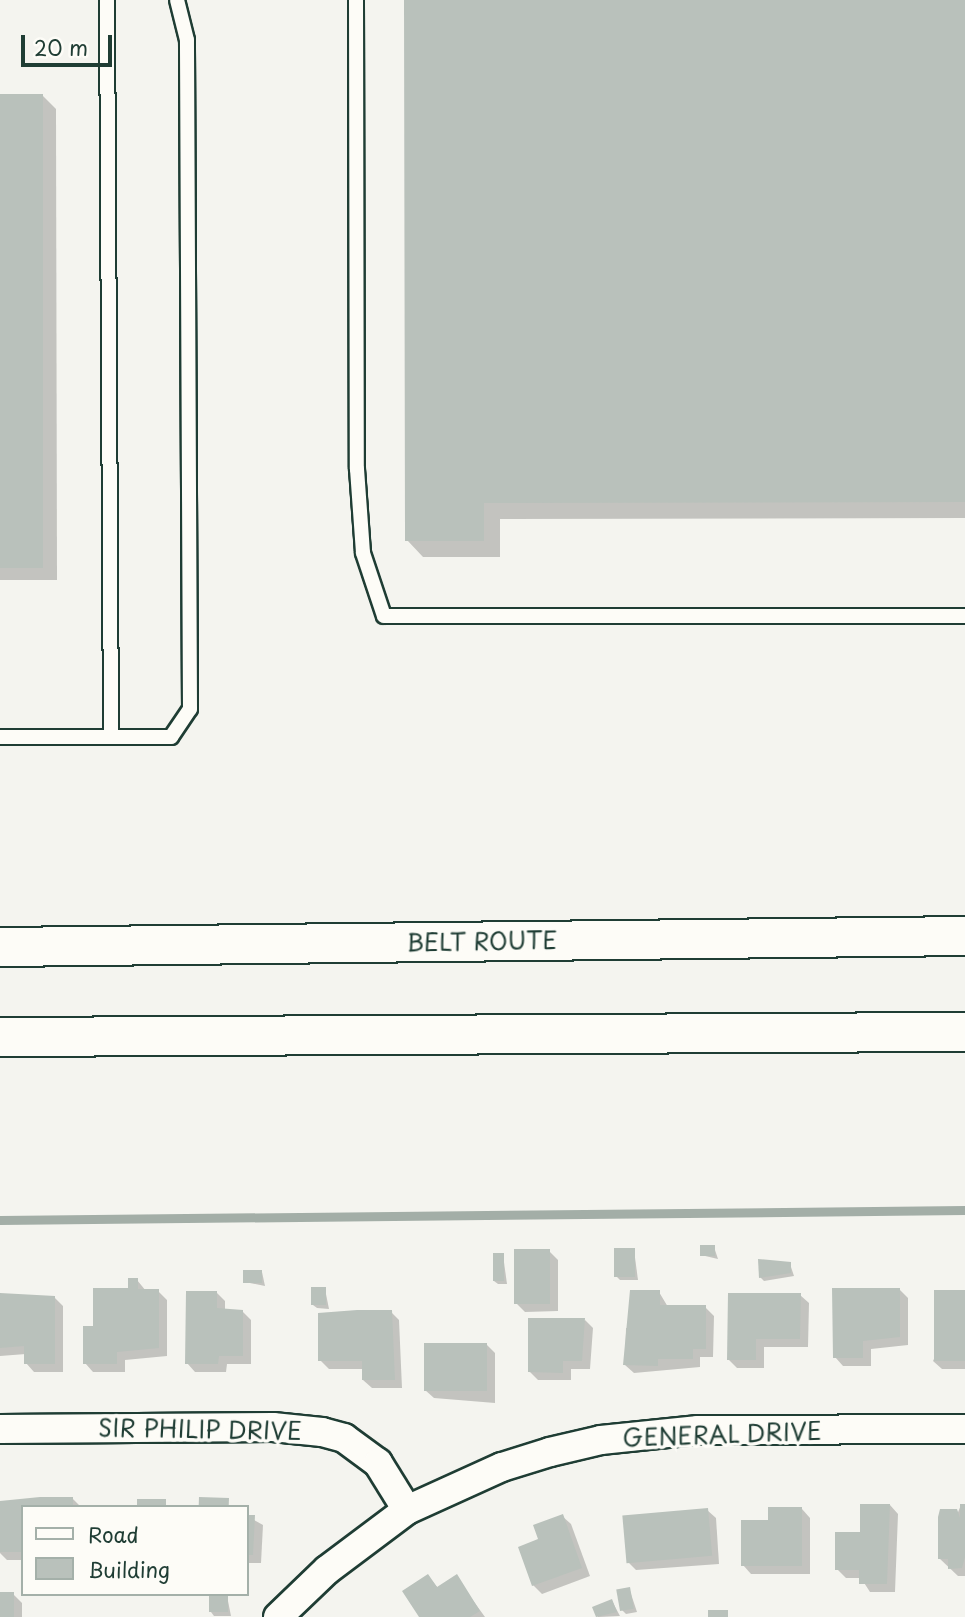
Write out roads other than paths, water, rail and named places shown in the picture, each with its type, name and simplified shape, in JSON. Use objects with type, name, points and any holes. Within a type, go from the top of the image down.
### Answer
[{"type":"highway","name":"BELT ROUTE","points":[[0,947],[965,936]]},
{"type":"highway","points":[[0,1037],[965,1032]]},
{"type":"street","name":"SIR PHILIP DRIVE","points":[[0,1429],[273,1427],[323,1432],[344,1438],[378,1463],[407,1510]]},
{"type":"street","name":"GENERAL DRIVE","points":[[278,1617],[327,1570],[407,1510],[502,1467],[614,1438],[698,1430],[965,1429]]},
{"type":"lane","points":[[107,0],[111,736]]},
{"type":"lane","points":[[0,737],[171,737],[190,709],[187,40],[177,0]]},
{"type":"lane","points":[[356,0],[356,469],[362,554],[384,616],[965,616]]},
{"type":"waterway","points":[[0,1220],[965,1210]]}]
